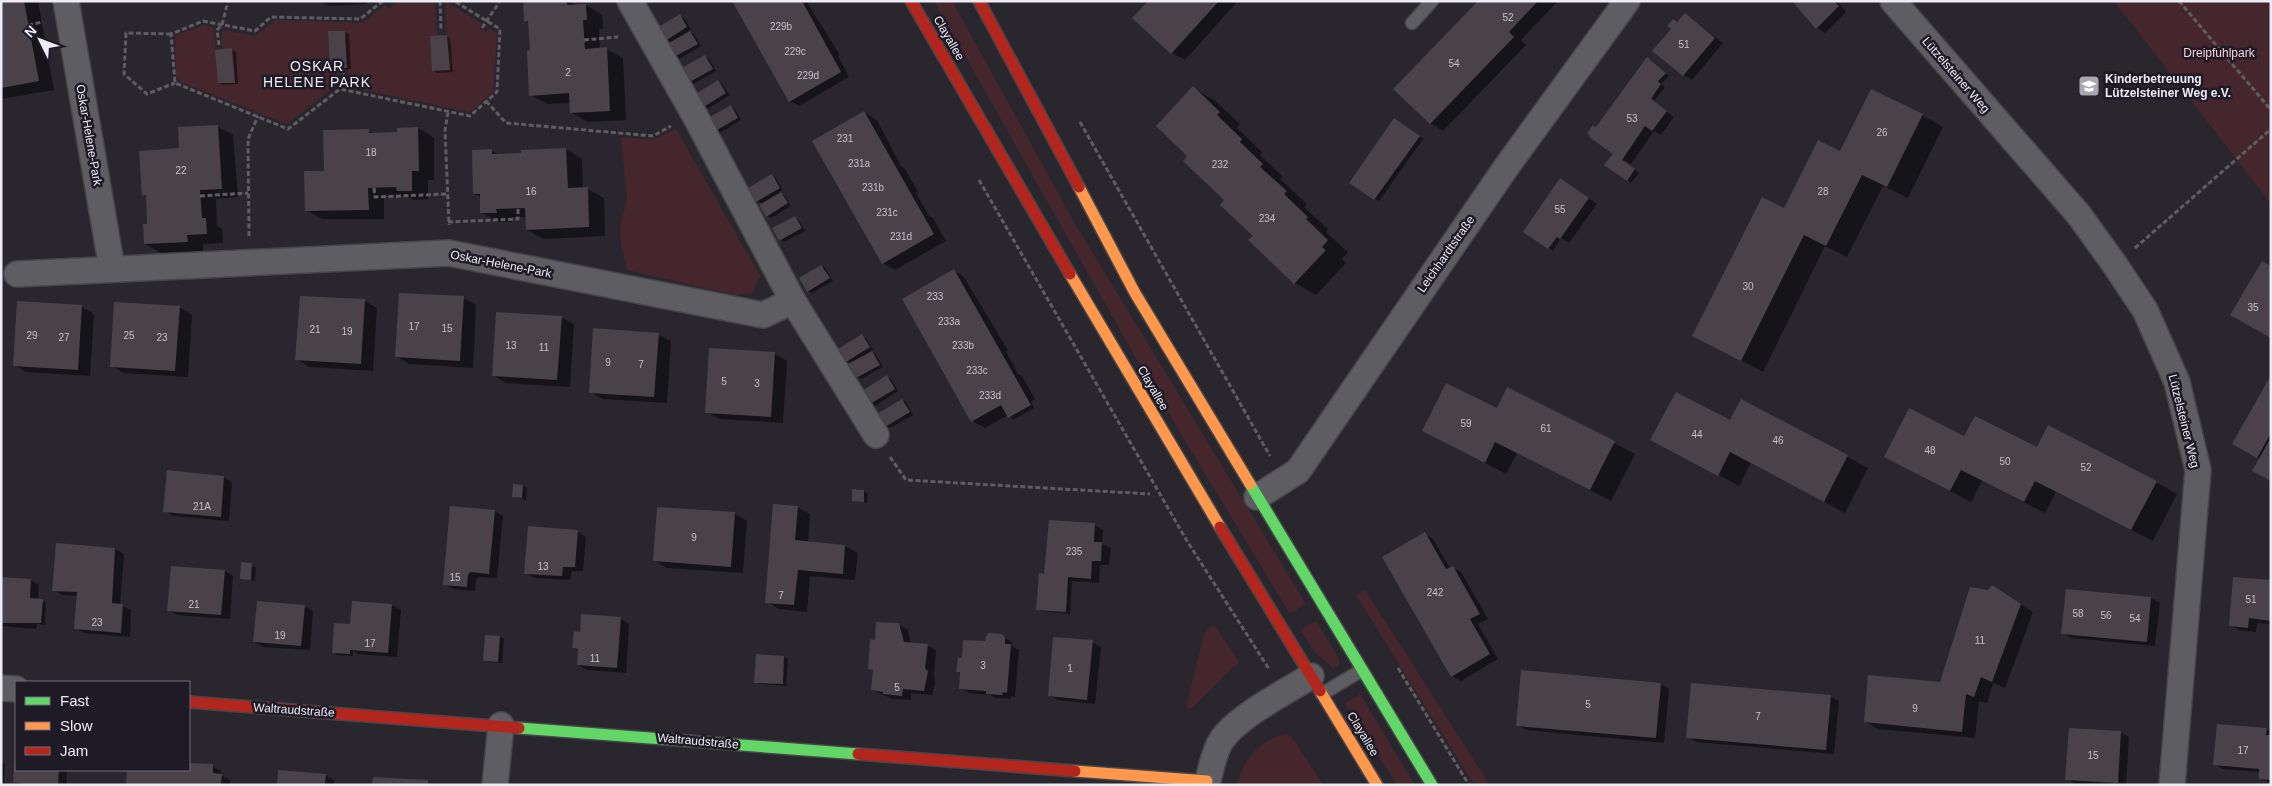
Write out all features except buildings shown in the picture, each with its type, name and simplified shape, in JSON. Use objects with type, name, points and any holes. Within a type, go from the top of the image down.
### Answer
[{"type":"main road","name":"Clayallee","points":[[911,1],[1195,487],[1377,785]]},
{"type":"main road","points":[[978,1],[1025,84],[1135,293],[1432,785]]},
{"type":"main road","name":"Waltraudstraße","points":[[190,702],[502,725],[1207,783]]},
{"type":"street","name":"Oskar-Helene-Park","points":[[66,1],[112,270]]},
{"type":"street","points":[[630,1],[694,114],[793,300],[876,435]]},
{"type":"street","name":"Leichhardtstraße","points":[[1257,497],[1298,471],[1507,166],[1627,1]]},
{"type":"street","name":"Lützelsteiner Weg","points":[[1893,1],[2079,215],[2116,264],[2145,310],[2177,382],[2198,470],[2172,785]]},
{"type":"street","name":"Oskar-Helene-Park","points":[[16,274],[450,253],[763,315],[793,300]]},
{"type":"street","points":[[1207,783],[1220,742],[1229,731],[1241,721],[1316,685]]},
{"type":"street","points":[[1,688],[15,689]]},
{"type":"street","points":[[495,785],[502,725]]},
{"type":"lane","points":[[1412,24],[1432,1]]},
{"type":"lane","points":[[1316,685],[1362,670]]},
{"type":"path","points":[[219,45],[217,30],[222,25],[228,1]]},
{"type":"path","points":[[343,69],[343,80],[340,89],[288,129],[175,83],[147,94],[124,74],[126,33],[171,34],[203,21],[255,31],[271,16],[360,18],[383,1]]},
{"type":"path","points":[[440,1],[442,30]]},
{"type":"path","points":[[340,89],[470,116],[497,92],[500,29],[454,1]]},
{"type":"path","points":[[482,28],[500,1]]},
{"type":"path","points":[[2179,1],[2271,110]]},
{"type":"path","points":[[171,34],[175,83]]},
{"type":"path","points":[[486,102],[506,123],[653,136],[694,114]]},
{"type":"path","points":[[448,112],[445,130],[450,253]]},
{"type":"path","points":[[1076,115],[1257,434]]},
{"type":"path","points":[[249,262],[248,139],[258,116]]},
{"type":"path","points":[[2129,253],[2271,129]]},
{"type":"path","points":[[975,172],[1100,393],[1248,639]]},
{"type":"path","points":[[374,188],[375,197],[447,194]]},
{"type":"path","points":[[200,196],[248,193]]},
{"type":"path","points":[[448,222],[518,219],[518,208]]},
{"type":"path","points":[[876,435],[906,480],[1150,494]]},
{"type":"path","points":[[1460,768],[1469,785]]},
{"type":"green space","points":[[398,1],[435,1],[437,35],[430,36],[432,71],[449,70],[445,1],[482,24],[480,28],[486,32],[489,28],[497,34],[493,92],[470,112],[349,87],[345,31],[328,32],[330,68],[339,68],[339,83],[287,124],[181,82],[176,76],[175,39],[178,34],[205,25],[214,28],[218,83],[234,83],[222,49],[222,30],[255,36],[276,20],[363,23],[385,5],[389,9]]},
{"type":"green space","points":[[934,1],[952,1],[1074,222],[1306,604],[1290,614],[1149,381]]},
{"type":"green space","name":"Dreipfuhlpark","points":[[2113,1],[2271,1],[2271,204],[2132,24]]},
{"type":"green space","points":[[676,129],[760,276],[752,293],[736,295],[627,270],[621,245],[620,228],[627,199],[621,137],[654,140]]},
{"type":"green space","points":[[1365,590],[1488,782],[1485,785],[1473,782],[1468,775],[1356,595]]},
{"type":"green space","points":[[1316,621],[1339,659],[1339,665],[1334,669],[1315,652],[1300,630]]},
{"type":"green space","points":[[1215,626],[1239,662],[1192,708],[1188,709],[1187,704],[1204,633]]},
{"type":"green space","points":[[1360,694],[1415,785],[1397,785],[1345,703]]},
{"type":"green space","points":[[1286,734],[1292,737],[1323,785],[1237,785],[1248,759],[1254,752],[1268,741]]},
{"type":"traffic: fast","points":[[1250,484],[1432,785]]},
{"type":"traffic: fast","points":[[519,728],[858,754]]},
{"type":"traffic: slow","points":[[1079,187],[1135,293],[1250,484]]},
{"type":"traffic: slow","points":[[1070,274],[1220,527]]},
{"type":"traffic: slow","points":[[1320,691],[1377,785]]},
{"type":"traffic: slow","points":[[1075,771],[1207,781]]},
{"type":"traffic: jam","points":[[911,1],[1070,274]]},
{"type":"traffic: jam","points":[[979,1],[1079,187]]},
{"type":"traffic: jam","points":[[1220,527],[1320,691]]},
{"type":"traffic: jam","points":[[190,702],[519,728]]},
{"type":"traffic: jam","points":[[858,754],[1075,771]]},
{"type":"place","name":"Kinderbetreuung Lützelsteiner Weg e.V.","points":[[2089,86]]},
{"type":"district","name":"OSKAR HELENE PARK","points":[[317,74]]}]
